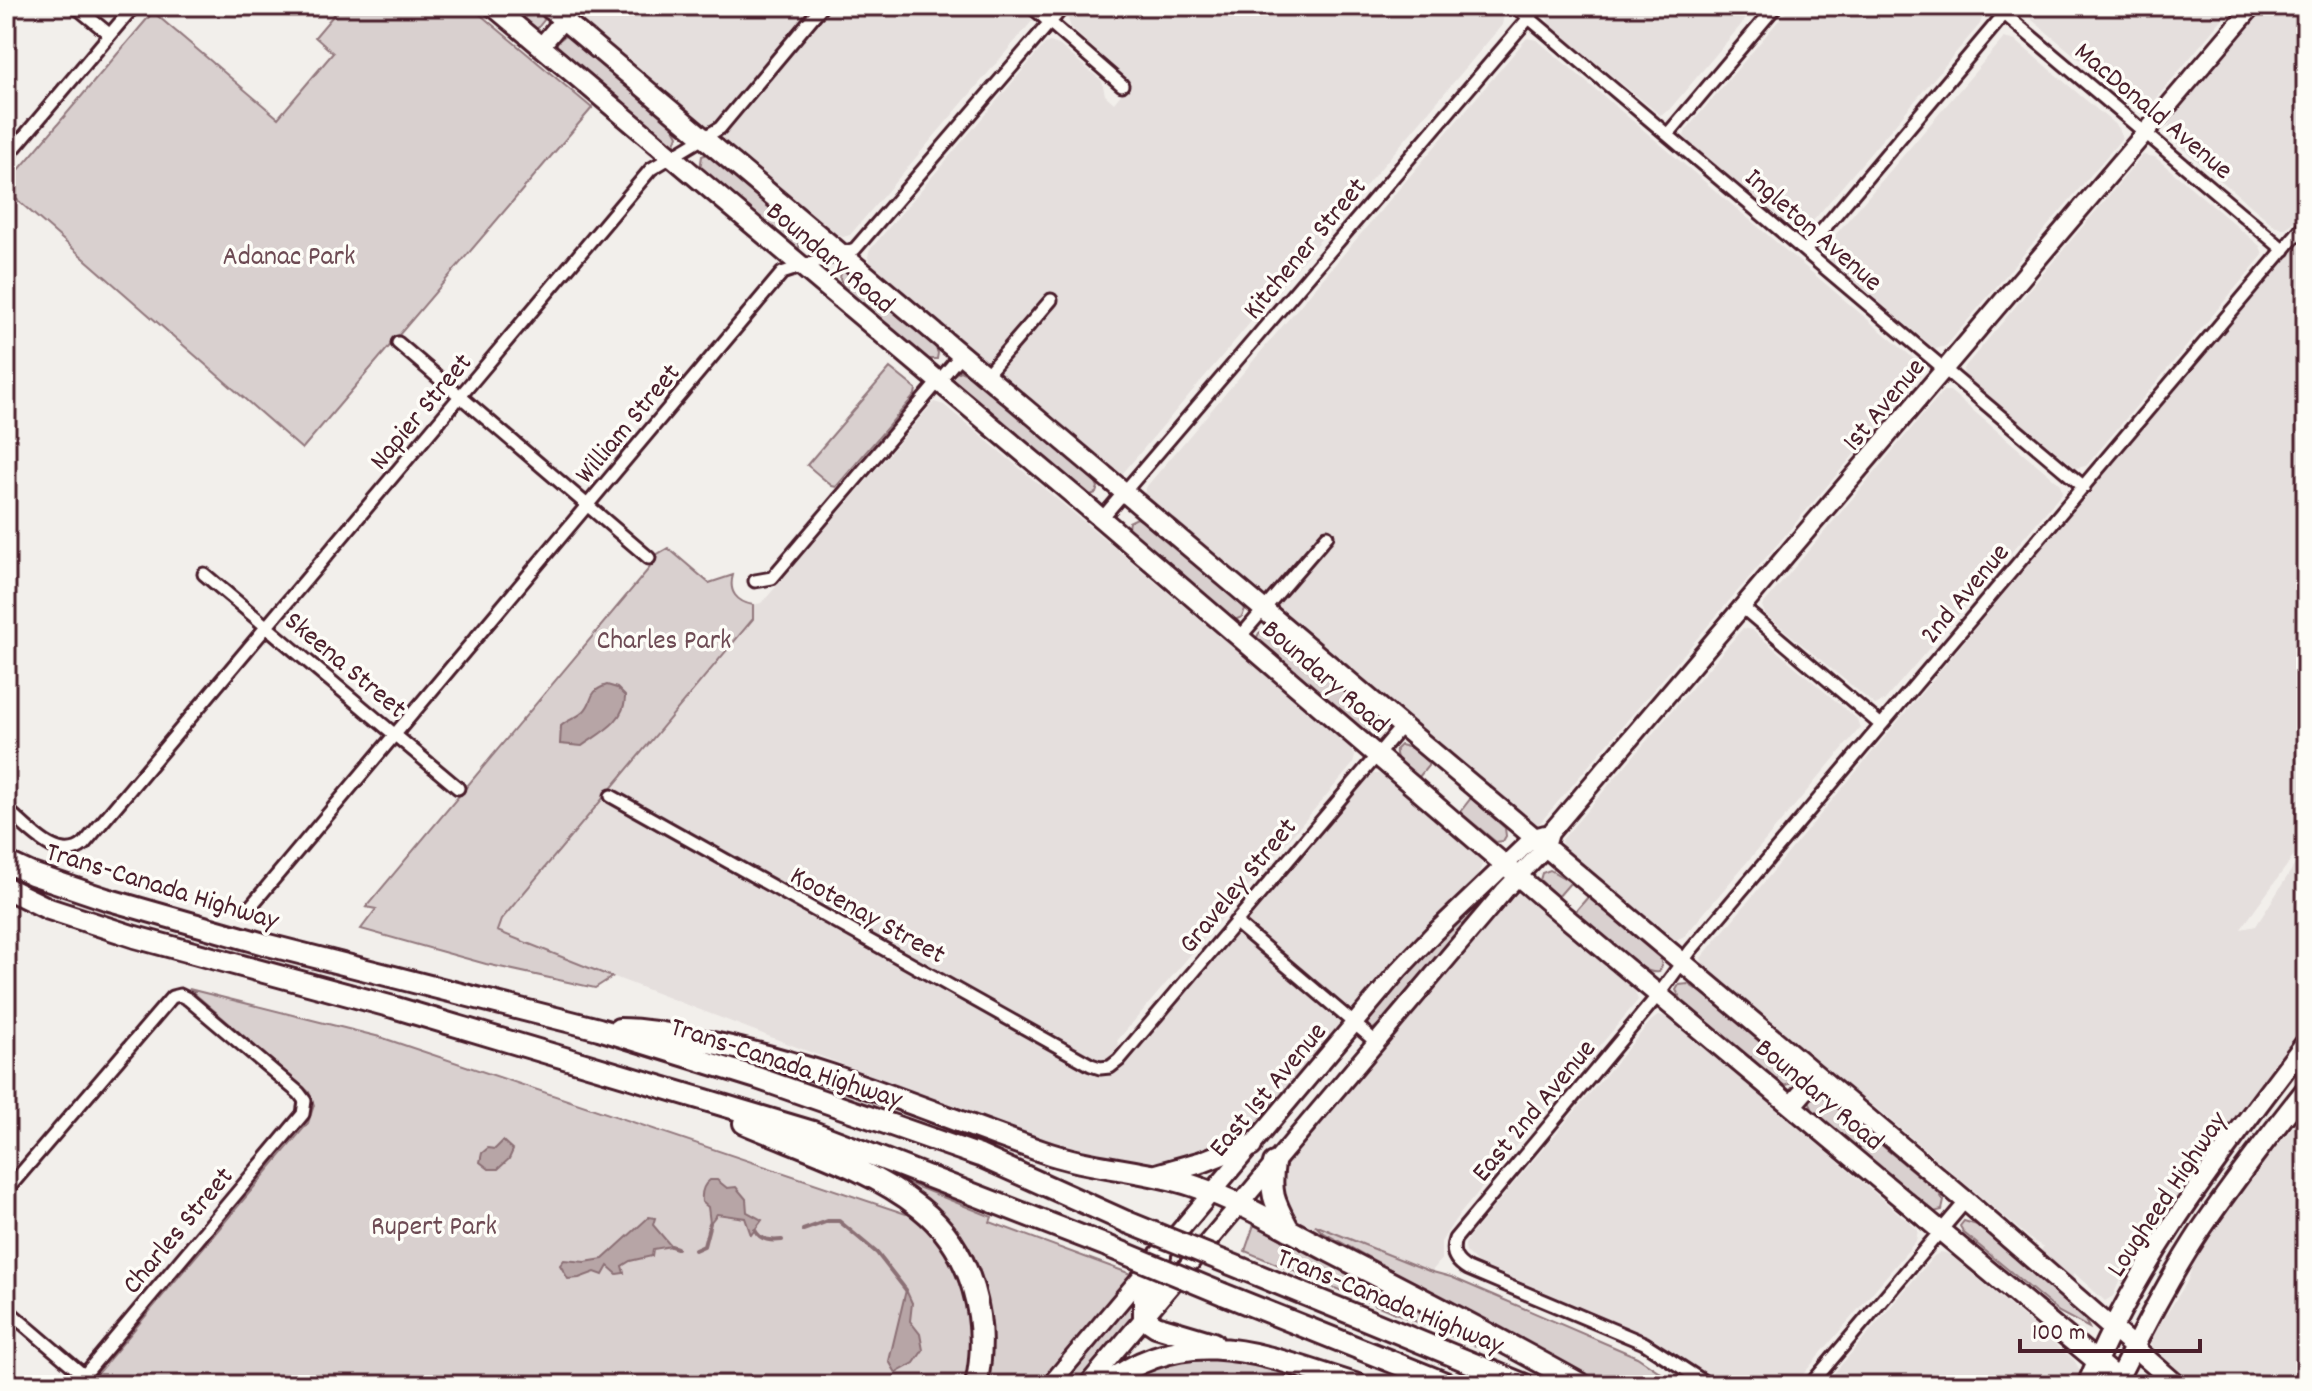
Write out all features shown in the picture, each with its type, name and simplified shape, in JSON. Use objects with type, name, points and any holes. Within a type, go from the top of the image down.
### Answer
[{"type":"highway","name":"Trans-Canada Highway","points":[[6,862],[106,899],[264,944],[599,1029],[797,1091],[980,1156],[1127,1222],[1525,1385]]},
{"type":"highway","name":"Trans-Canada Highway","points":[[6,888],[49,909],[135,937],[378,1002],[813,1132],[1107,1246],[1450,1385]]},
{"type":"highway","points":[[599,1029],[645,1029],[744,1049],[848,1080],[1042,1152],[1088,1165],[1156,1175],[1212,1193],[1491,1333],[1582,1385]]},
{"type":"highway","points":[[640,1081],[843,1165],[883,1184],[921,1208],[952,1244],[975,1292],[982,1342],[976,1385]]},
{"type":"highway","points":[[1156,1175],[1251,1146]]},
{"type":"highway","points":[[1274,1163],[1271,1182],[1274,1205],[1289,1230]]},
{"type":"highway","points":[[1160,1255],[1155,1279],[1144,1299],[1144,1318],[1156,1326],[1358,1385]]},
{"type":"highway","points":[[1105,1385],[1126,1369],[1163,1353],[1195,1348],[1231,1348]]},
{"type":"main road","name":"Boundary Road","points":[[493,6],[1102,518],[1512,870],[1942,1230],[2119,1383]]},
{"type":"main road","name":"Boundary Road","points":[[547,6],[569,13],[702,138],[1401,727],[1543,839],[1682,962],[1966,1201],[2177,1385]]},
{"type":"main road","name":"1st Avenue","points":[[1543,839],[2253,6]]},
{"type":"main road","points":[[541,46],[569,13]]},
{"type":"main road","name":"East 1st Avenue","points":[[1050,1385],[1435,932],[1512,870],[1543,839]]},
{"type":"main road","name":"East 1st Avenue","points":[[1087,1385],[1376,1042],[1512,870]]},
{"type":"main road","name":"Lougheed Highway","points":[[2087,1385],[2112,1329],[2162,1243],[2200,1185],[2306,1042]]},
{"type":"main road","points":[[1792,1105],[1817,1076]]},
{"type":"main road","name":"Lougheed Highway","points":[[2119,1383],[2133,1347],[2201,1230],[2306,1089]]},
{"type":"street","points":[[75,6],[109,34]]},
{"type":"street","points":[[6,158],[134,6]]},
{"type":"street","name":"Napier Street","points":[[6,809],[51,847],[74,851],[84,844],[651,169],[720,128],[822,6]]},
{"type":"street","points":[[1031,6],[1122,85]]},
{"type":"street","name":"William Street","points":[[251,906],[782,273],[855,249],[1064,6]]},
{"type":"street","name":"Ingleton Avenue","points":[[1515,6],[2084,487]]},
{"type":"street","name":"Kitchener Street","points":[[1102,518],[1539,6]]},
{"type":"street","points":[[1668,134],[1776,6]]},
{"type":"street","points":[[1805,251],[2004,9]]},
{"type":"street","name":"MacDonald Avenue","points":[[2004,9],[2284,250]]},
{"type":"street","name":"2nd Avenue","points":[[1659,994],[1682,962],[2306,223]]},
{"type":"street","points":[[985,376],[1051,300]]},
{"type":"street","points":[[398,343],[649,558]]},
{"type":"street","points":[[755,581],[772,578],[960,356]]},
{"type":"street","points":[[1240,637],[1327,536]]},
{"type":"street","name":"Skeena Street","points":[[204,574],[458,788]]},
{"type":"street","points":[[1742,607],[1881,725]]},
{"type":"street","name":"Graveley Street","points":[[1105,1068],[1119,1060],[1401,727]]},
{"type":"street","name":"Kootenay Street","points":[[611,796],[1091,1065],[1105,1068]]},
{"type":"street","points":[[1235,922],[1376,1042]]},
{"type":"street","name":"East 2nd Avenue","points":[[1659,994],[1460,1232],[1452,1246],[1456,1258],[1474,1272],[1644,1343],[1709,1385]]},
{"type":"street","name":"Charles Street","points":[[6,1191],[167,1001],[178,996],[188,999],[305,1101],[303,1114],[80,1380]]},
{"type":"street","points":[[1810,1385],[1966,1201]]},
{"type":"street","points":[[6,1309],[80,1380],[95,1385]]},
{"type":"shaded area","points":[[565,6],[1045,6],[850,235],[843,237]]},
{"type":"shaded area","points":[[1077,6],[1497,6],[1504,14],[1502,25],[1123,473],[1115,472],[870,264],[868,257],[869,251],[1045,44],[1059,45],[1102,81],[1105,95],[1114,103],[1131,82],[1071,28],[1068,19]]},
{"type":"shaded area","points":[[1552,6],[1757,6],[1669,110],[1660,115],[1550,25],[1546,16]]},
{"type":"shaded area","points":[[1791,6],[1975,6],[1983,16],[1980,24],[1807,228],[1798,232],[1684,136]]},
{"type":"shaded area","points":[[2029,6],[2233,6],[2150,106],[2140,109],[2032,20],[2028,14]]},
{"type":"shaded area","points":[[2267,6],[2306,6],[2306,207],[2284,229],[2275,226],[2169,137],[2167,131],[2170,121]]},
{"type":"shaded area","points":[[1527,38],[1537,40],[1919,363],[1922,370],[1919,378],[1539,824],[1531,823],[1144,493]]},
{"type":"shaded area","points":[[2004,38],[2016,41],[2119,128],[2122,138],[1946,346],[1935,349],[1828,259],[1824,248]]},
{"type":"shaded area","points":[[2143,155],[2155,157],[2260,246],[2263,255],[2086,466],[2076,468],[1964,375],[1963,369]]},
{"type":"shaded area","points":[[2306,231],[2306,839],[2241,929],[2256,926],[2306,847],[2306,1024],[2191,1179],[2123,1290],[2125,1283],[2120,1280],[2113,1296],[2105,1301],[2074,1273],[2073,1278],[2082,1289],[2029,1244],[2042,1250],[2043,1246],[2034,1242],[1876,1108],[1837,1082],[1704,969],[1701,958]]},
{"type":"shaded area","points":[[1943,391],[1950,391],[2060,484],[2062,493],[1884,701],[1875,705],[1765,614],[1762,606]]},
{"type":"shaded area","points":[[934,402],[944,405],[1107,541],[1351,748],[1355,756],[1353,764],[1117,1041],[1129,1062],[1370,774],[1381,774],[1480,859],[1482,865],[1477,881],[1402,952],[1255,1126],[1215,1152],[1180,1163],[1081,1156],[492,930],[753,619],[753,605],[761,603],[768,596]]},
{"type":"shaded area","points":[[1743,628],[1752,630],[1857,719],[1860,728],[1683,938],[1672,941],[1564,851],[1561,841]]},
{"type":"shaded area","points":[[607,685],[617,688],[625,696],[617,719],[582,746],[560,744],[561,726],[583,712],[593,694]]},
{"type":"shaded area","points":[[1520,893],[1633,987],[1638,1000],[1455,1220],[1441,1242],[1441,1260],[1419,1287],[1291,1216],[1284,1207],[1279,1178],[1293,1155],[1508,898]]},
{"type":"shaded area","points":[[1659,1015],[1668,1017],[1918,1230],[1916,1241],[1794,1385],[1723,1385],[1642,1333],[1477,1263],[1466,1252],[1468,1238]]},
{"type":"shaded area","points":[[2306,1111],[2306,1385],[2196,1385],[2153,1349],[2150,1340],[2187,1282],[2197,1253],[2256,1172]]},
{"type":"shaded area","points":[[503,1141],[513,1150],[509,1159],[498,1169],[489,1169],[480,1162],[482,1153],[488,1148],[495,1149]]},
{"type":"shaded area","points":[[710,1180],[717,1180],[727,1188],[736,1187],[746,1199],[747,1212],[762,1220],[751,1235],[745,1218],[717,1214],[710,1223],[708,1207],[702,1202],[702,1192]]},
{"type":"shaded area","points":[[649,1217],[655,1218],[653,1225],[671,1246],[653,1249],[652,1256],[630,1261],[622,1266],[624,1273],[617,1274],[608,1266],[603,1275],[595,1272],[568,1279],[560,1265],[564,1260],[585,1262],[603,1259]]},
{"type":"shaded area","points":[[1941,1252],[1949,1254],[2074,1360],[2081,1372],[2077,1385],[1824,1385],[1934,1256]]},
{"type":"shaded area","points":[[906,1290],[912,1303],[910,1321],[920,1334],[923,1350],[914,1363],[896,1373],[889,1361]]},
{"type":"green space","name":"Adanac Park","points":[[332,6],[470,6],[592,108],[302,449],[6,190],[6,185],[153,12],[278,118],[333,53],[315,37],[337,11]]},
{"type":"green space","points":[[501,6],[534,6],[542,13],[544,20],[536,30],[528,29]]},
{"type":"green space","points":[[565,36],[670,121],[678,135],[675,144],[670,145],[557,52],[557,42]]},
{"type":"green space","points":[[707,154],[793,225],[800,235],[799,249],[795,251],[704,176],[700,169],[702,156]]},
{"type":"green space","points":[[841,271],[847,271],[934,344],[937,359],[918,355],[846,292],[840,279]]},
{"type":"green space","points":[[890,368],[916,389],[915,395],[836,487],[832,486],[807,465]]},
{"type":"green space","points":[[960,371],[973,377],[1095,481],[1098,487],[1096,493],[1085,497],[954,385],[952,376]]},
{"type":"green space","points":[[1137,518],[1242,604],[1245,609],[1242,617],[1232,621],[1127,532],[1129,522]]},
{"type":"green space","name":"Charles Park","points":[[668,548],[709,583],[733,575],[733,591],[738,599],[753,605],[753,619],[501,920],[497,931],[612,977],[595,988],[486,964],[361,929],[376,909],[366,907],[652,565],[656,555]]},
{"type":"green space","points":[[1268,628],[1375,717],[1381,725],[1379,735],[1364,734],[1260,645],[1256,639]]},
{"type":"green space","points":[[1400,745],[1412,748],[1428,761],[1428,766],[1419,777],[1399,763],[1396,749]]},
{"type":"green space","points":[[1471,798],[1505,828],[1503,841],[1496,842],[1460,812]]},
{"type":"green space","points":[[1550,870],[1571,882],[1558,897],[1540,880],[1542,873]]},
{"type":"green space","points":[[1496,884],[1381,1023],[1370,1028],[1367,1023],[1425,953]]},
{"type":"green space","points":[[1588,897],[1660,958],[1662,966],[1659,972],[1640,967],[1628,959],[1575,912]]},
{"type":"green space","points":[[1688,984],[1793,1069],[1795,1082],[1784,1086],[1776,1082],[1683,1003],[1676,990],[1679,985]]},
{"type":"green space","name":"Rupert Park","points":[[189,989],[380,1037],[906,1214],[936,1209],[901,1183],[903,1181],[992,1217],[990,1222],[1131,1274],[1038,1385],[105,1385],[95,1376],[308,1123],[314,1105],[309,1092]]},
{"type":"green space","points":[[1820,1094],[1938,1192],[1944,1201],[1942,1210],[1934,1212],[1925,1208],[1814,1114],[1809,1100]]},
{"type":"green space","points":[[1964,1221],[1977,1225],[2073,1307],[2083,1316],[2089,1328],[2059,1312],[1964,1233],[1960,1226]]},
{"type":"green space","points":[[1254,1225],[1481,1344],[1478,1347],[1245,1251]]},
{"type":"green space","points":[[1315,1225],[1451,1277],[1637,1357],[1679,1385],[1602,1385],[1322,1232]]},
{"type":"green space","points":[[1132,1301],[1134,1315],[1075,1385],[1063,1385]]},
{"type":"green space","points":[[1203,1354],[1260,1364],[1327,1385],[1122,1385],[1164,1362]]},
{"type":"waterway","points":[[803,1230],[828,1221],[839,1221],[877,1253],[906,1290]]},
{"type":"waterway","points":[[695,1250],[704,1246],[710,1223]]},
{"type":"waterway","points":[[755,1230],[763,1238],[782,1240]]},
{"type":"waterway","points":[[671,1246],[677,1248]]}]
